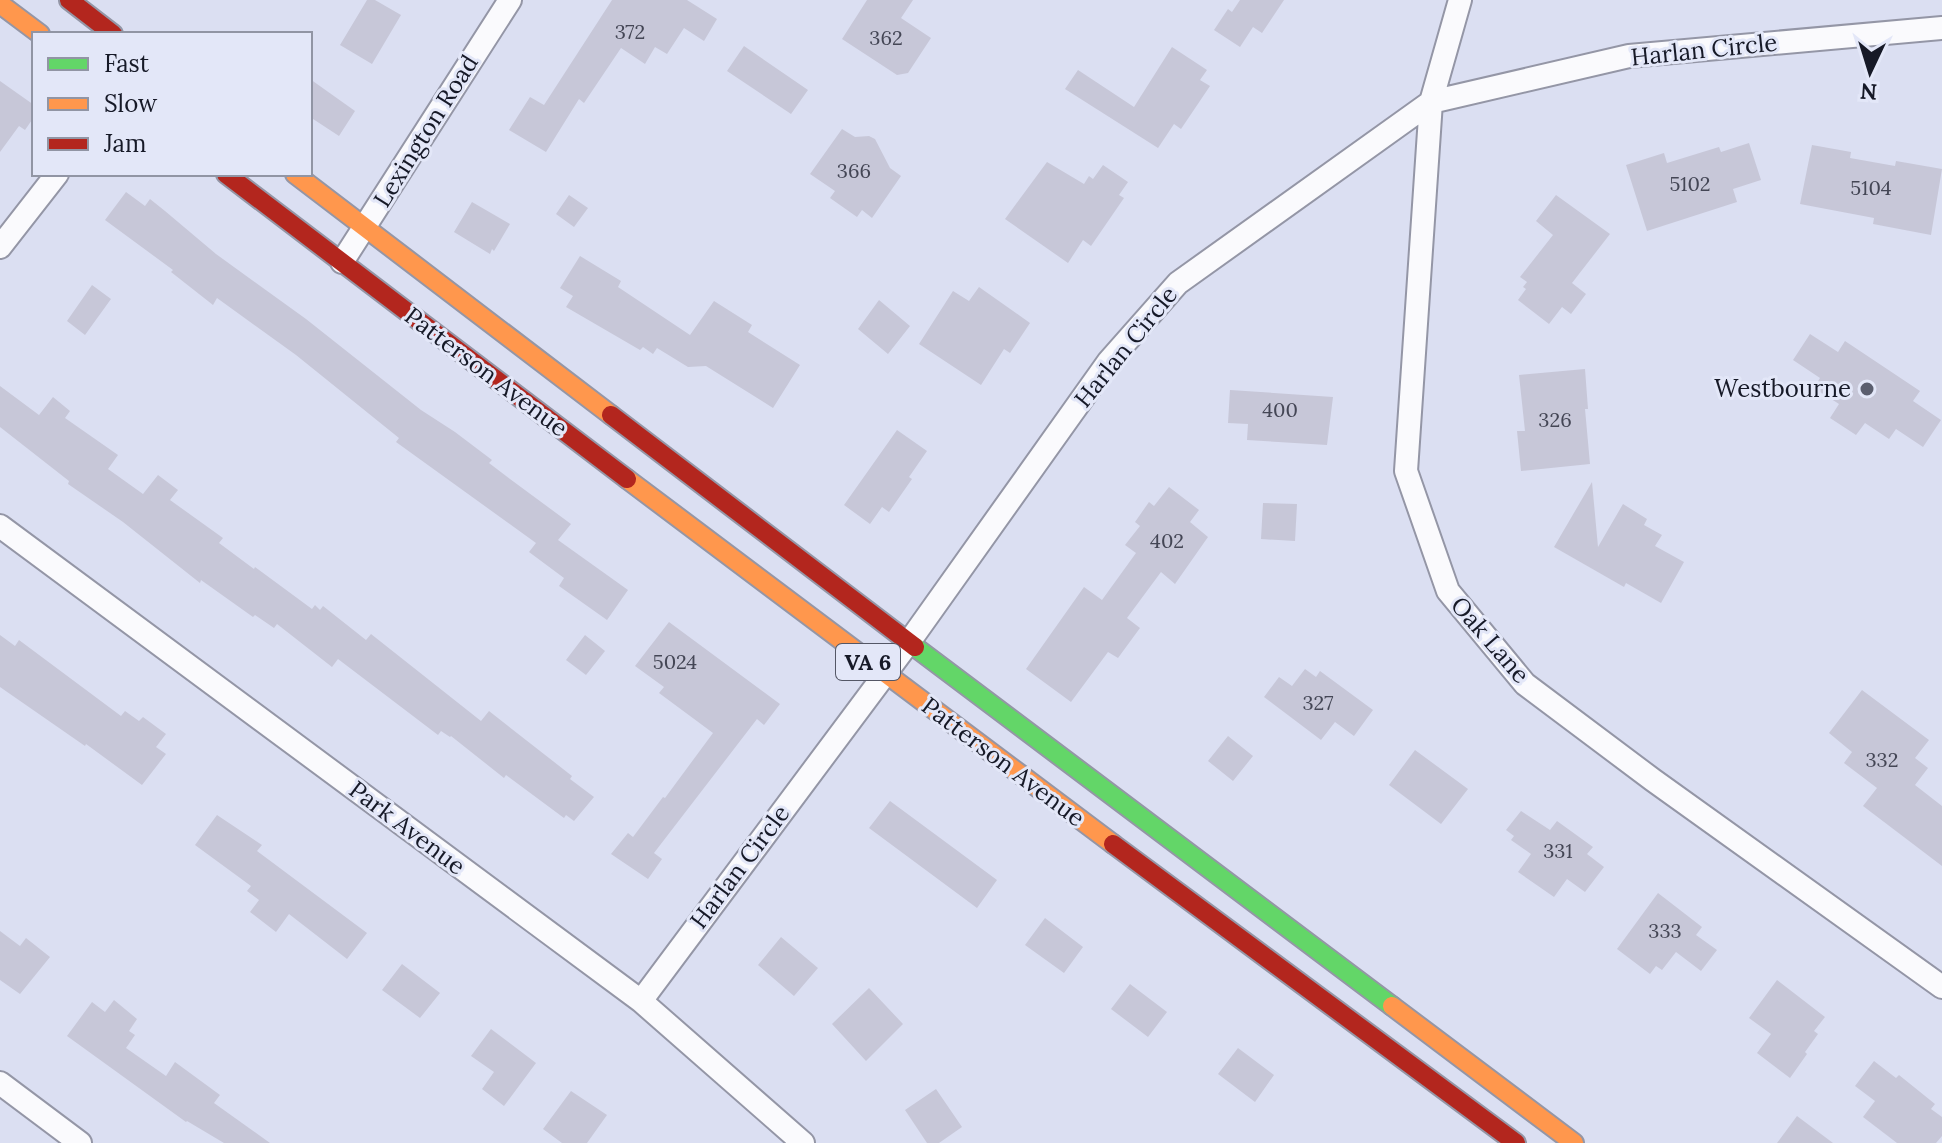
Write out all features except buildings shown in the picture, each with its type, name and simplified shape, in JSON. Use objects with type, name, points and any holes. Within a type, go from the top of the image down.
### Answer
[{"type":"main road","points":[[69,0],[110,32]]},
{"type":"main road","points":[[0,4],[37,32]]},
{"type":"main road","name":"Patterson Avenue","points":[[229,176],[884,674],[1516,1143]]},
{"type":"main road","name":"Patterson Avenue","points":[[298,176],[1574,1143]]},
{"type":"street","name":"Lexington Road","points":[[342,262],[510,0]]},
{"type":"street","name":"Oak Lane","points":[[1460,0],[1431,102],[1406,471],[1448,591],[1525,684],[1653,780],[1942,987]]},
{"type":"street","name":"Harlan Circle","points":[[641,1001],[909,642],[1109,361],[1178,283],[1431,102],[1629,56],[1942,28]]},
{"type":"street","points":[[0,247],[55,176]]},
{"type":"street","name":"Park Avenue","points":[[0,526],[641,1001],[803,1143]]},
{"type":"street","points":[[0,1083],[80,1143]]},
{"type":"traffic: fast","points":[[915,647],[1392,1006]]},
{"type":"traffic: slow","points":[[0,4],[37,32]]},
{"type":"traffic: slow","points":[[298,176],[611,415]]},
{"type":"traffic: slow","points":[[627,479],[1113,844]]},
{"type":"traffic: slow","points":[[1392,1006],[1574,1143]]},
{"type":"traffic: jam","points":[[69,0],[110,32]]},
{"type":"traffic: jam","points":[[229,176],[627,479]]},
{"type":"traffic: jam","points":[[611,415],[915,647]]},
{"type":"traffic: jam","points":[[1113,844],[1516,1143]]},
{"type":"place","name":"Westbourne","points":[[1867,389]]}]
